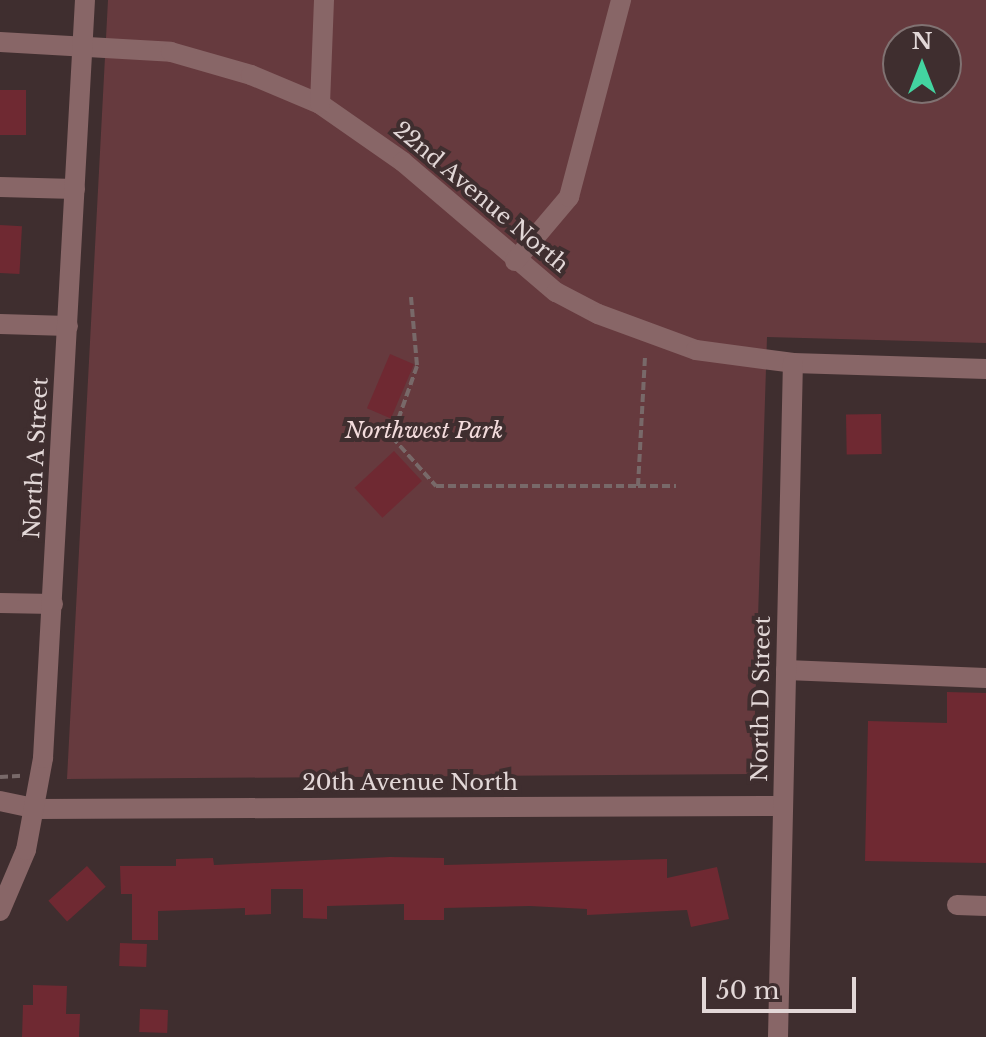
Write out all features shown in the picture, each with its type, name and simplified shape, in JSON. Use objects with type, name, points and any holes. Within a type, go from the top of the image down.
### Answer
[{"type":"street","name":"North A Street","points":[[0,911],[37,809],[53,604],[85,0]]},
{"type":"street","points":[[320,104],[324,0]]},
{"type":"street","points":[[515,261],[569,197],[621,0]]},
{"type":"street","name":"22nd Avenue North","points":[[0,42],[142,47],[208,61],[320,104],[403,162],[515,261],[556,292],[638,329],[736,359],[986,369]]},
{"type":"street","points":[[0,187],[75,189]]},
{"type":"street","points":[[0,324],[68,326]]},
{"type":"street","name":"North D Street","points":[[778,1037],[793,363]]},
{"type":"street","points":[[0,603],[53,604]]},
{"type":"street","points":[[786,670],[986,678]]},
{"type":"street","name":"20th Avenue North","points":[[0,801],[37,809],[783,806]]},
{"type":"street","points":[[957,905],[986,906]]},
{"type":"path","points":[[411,297],[417,366],[392,437],[436,486],[676,486]]},
{"type":"path","points":[[638,486],[645,357]]},
{"type":"green space","name":"Northwest Park","points":[[108,0],[986,0],[986,343],[767,337],[753,774],[67,779]]},
{"type":"building","points":[[0,90],[26,90],[26,135],[0,135]]},
{"type":"building","points":[[0,225],[22,226],[19,274],[0,273]]},
{"type":"building","points":[[390,354],[414,364],[391,418],[367,408]]},
{"type":"building","points":[[881,414],[882,454],[847,455],[846,415]]},
{"type":"building","points":[[394,451],[422,481],[382,518],[355,488]]},
{"type":"building","points":[[947,692],[986,693],[986,863],[865,861],[868,721],[947,723]]},
{"type":"building","points":[[390,857],[444,858],[444,865],[667,859],[667,878],[717,867],[729,919],[691,927],[687,910],[587,915],[587,909],[530,906],[444,908],[444,920],[404,920],[404,904],[327,906],[327,919],[303,918],[303,889],[271,889],[271,914],[245,915],[245,908],[158,911],[158,940],[132,940],[132,894],[121,894],[120,866],[176,866],[176,859],[213,858],[214,865]]},
{"type":"building","points":[[87,866],[106,887],[67,922],[48,901]]},
{"type":"building","points":[[120,943],[147,944],[146,967],[119,966]]},
{"type":"building","points":[[33,985],[67,986],[66,1014],[80,1014],[79,1037],[22,1037],[23,1005],[33,1005]]},
{"type":"building","points":[[140,1009],[168,1010],[167,1033],[139,1032]]}]
